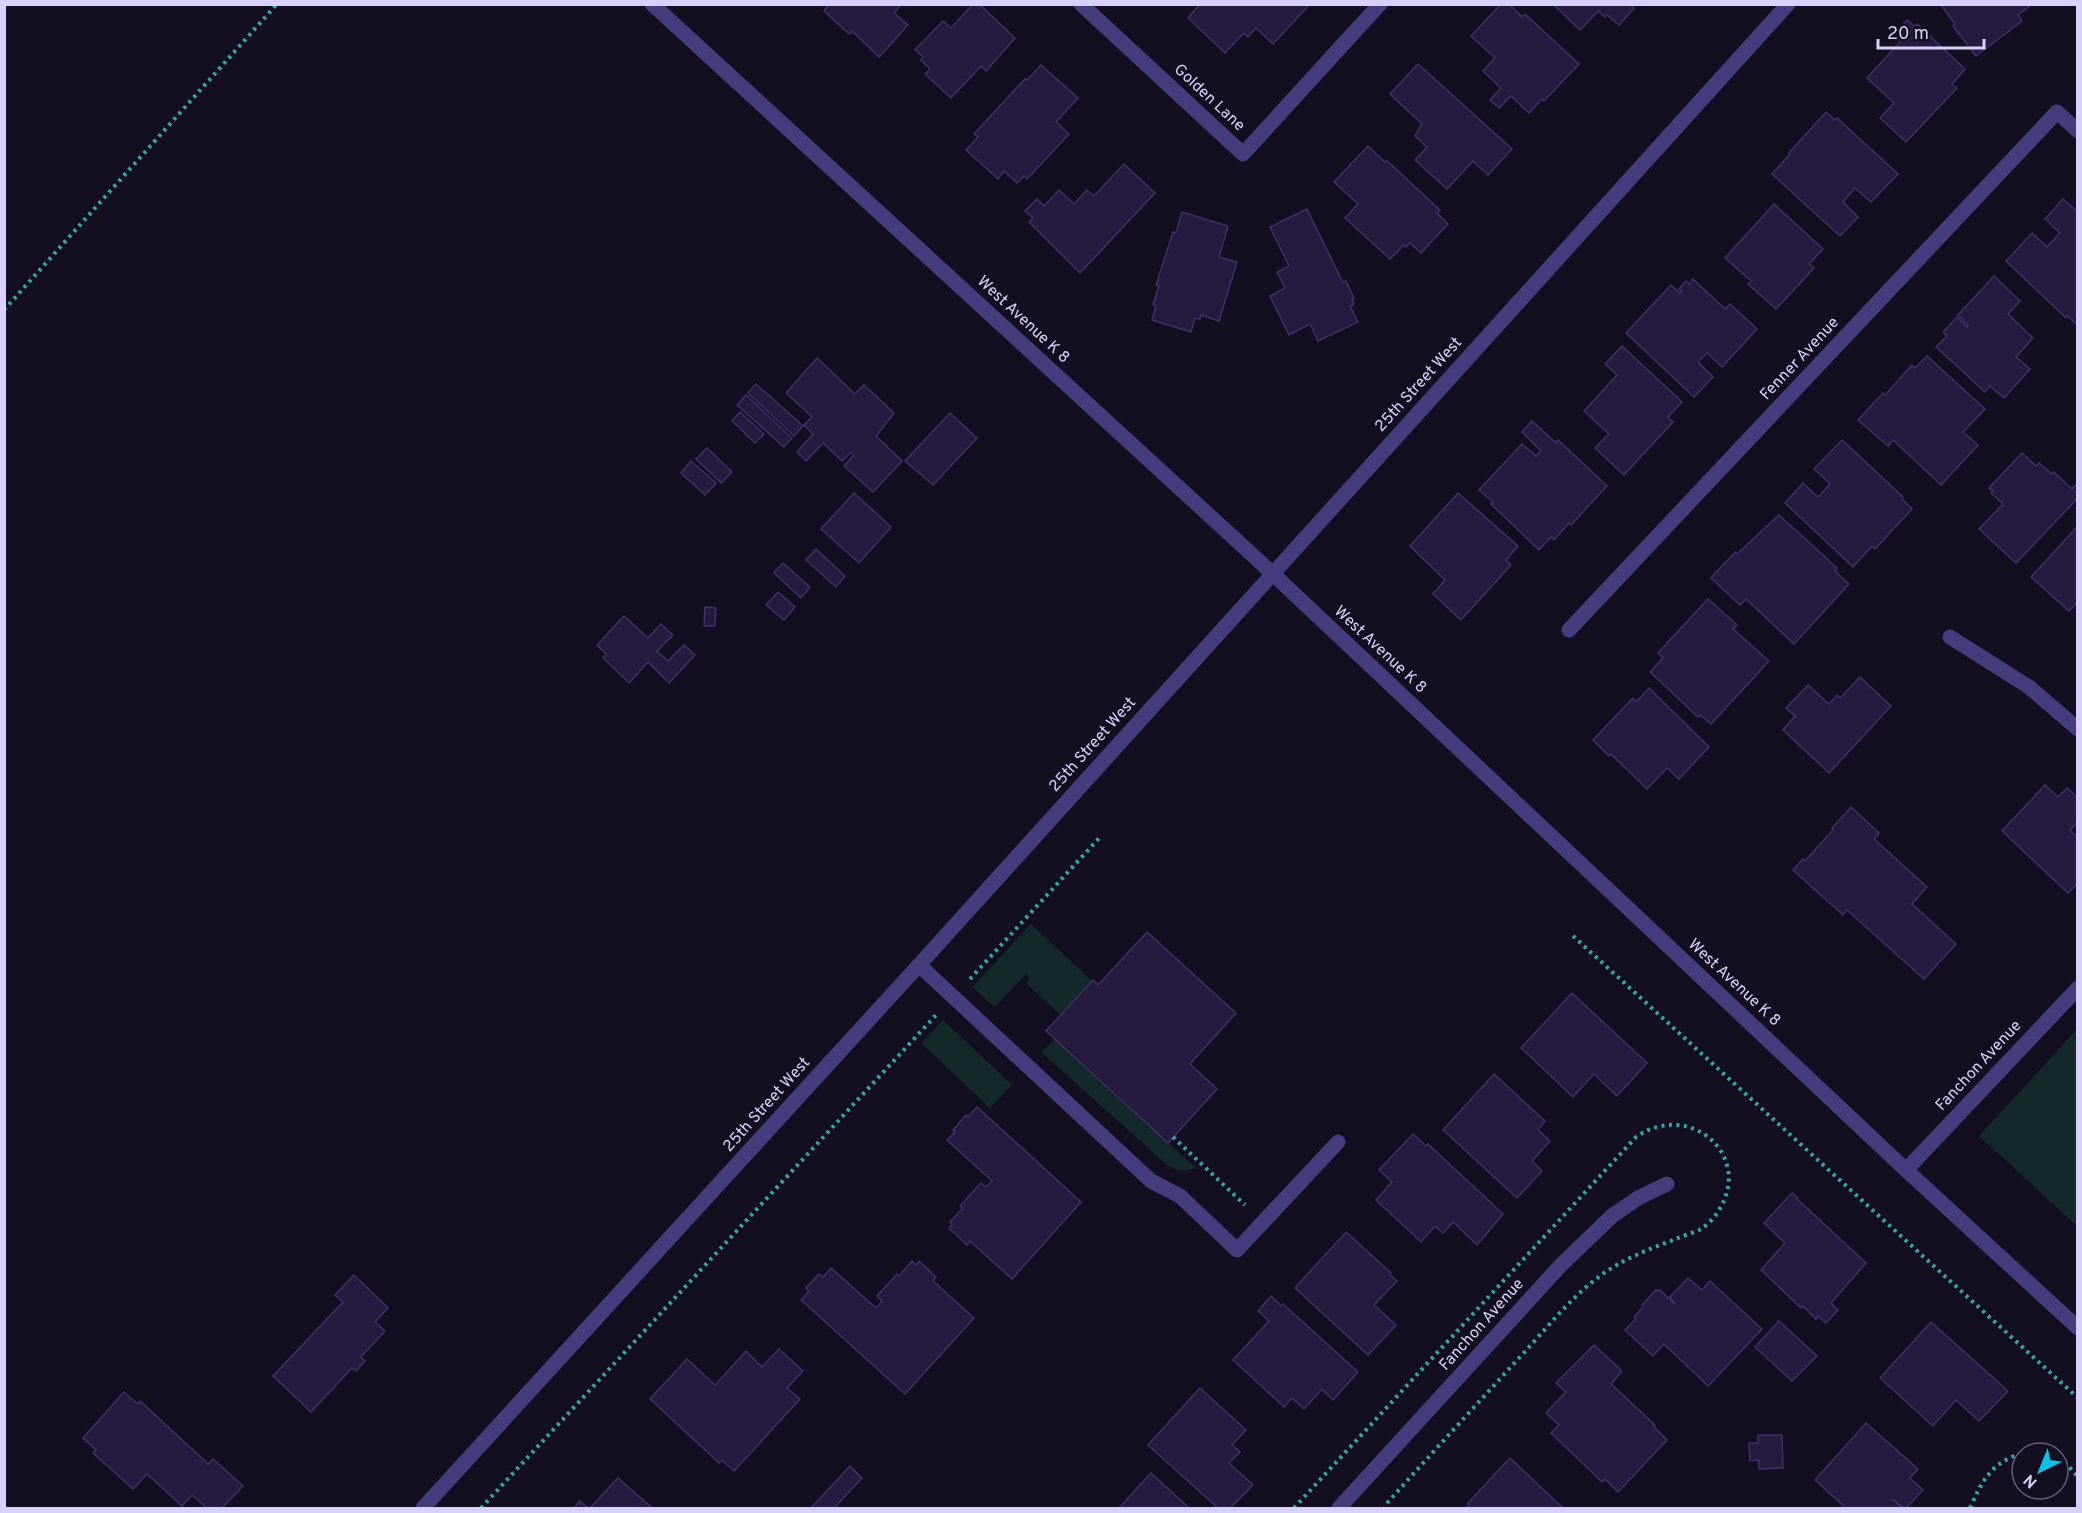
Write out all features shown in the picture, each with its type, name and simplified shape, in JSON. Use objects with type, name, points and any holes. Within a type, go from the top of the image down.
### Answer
[{"type":"street","name":"West Avenue K 8","points":[[652,4],[1272,573],[1906,1170],[2078,1328]]},
{"type":"street","name":"Golden Lane","points":[[1081,4],[1243,154],[1380,4]]},
{"type":"street","name":"25th Street West","points":[[423,1509],[919,965],[1788,4]]},
{"type":"street","name":"Fenner Avenue","points":[[1569,630],[2057,112],[2078,131]]},
{"type":"street","points":[[1950,637],[2029,687],[2078,729]]},
{"type":"street","points":[[919,965],[1151,1181],[1180,1196],[1237,1250],[1338,1142]]},
{"type":"street","name":"Fanchon Avenue","points":[[1906,1170],[2078,988]]},
{"type":"street","name":"Fanchon Avenue","points":[[1339,1509],[1561,1265],[1612,1216],[1638,1198],[1667,1184]]},
{"type":"path","points":[[4,310],[277,4]]},
{"type":"path","points":[[481,1509],[1101,836]]},
{"type":"path","points":[[1573,936],[2078,1398]]},
{"type":"path","points":[[1173,1137],[1263,1222]]},
{"type":"path","points":[[1970,1509],[1994,1467],[2010,1459]]},
{"type":"green space","points":[[1031,924],[1092,981],[1060,1015],[1026,983],[1030,978],[1026,974],[995,1007],[972,987]]},
{"type":"green space","points":[[943,1020],[1012,1085],[990,1108],[921,1043]]},
{"type":"green space","points":[[2077,1029],[2077,1226],[1979,1136]]},
{"type":"green space","points":[[1055,1039],[1196,1168],[1181,1170],[1167,1165],[1041,1052]]},
{"type":"building","points":[[829,4],[902,4],[894,13],[908,25],[879,57],[852,31],[849,34],[824,11]]},
{"type":"building","points":[[973,4],[979,4],[1015,38],[986,71],[981,66],[951,98],[925,74],[930,69],[921,60],[923,57],[915,50],[943,21],[951,28]]},
{"type":"building","points":[[1200,4],[1310,4],[1273,44],[1256,28],[1248,37],[1244,33],[1225,53],[1188,18]]},
{"type":"building","points":[[1501,4],[1509,4],[1522,17],[1525,14],[1579,64],[1544,101],[1542,99],[1529,113],[1511,96],[1499,108],[1490,100],[1501,88],[1483,71],[1495,58],[1471,36]]},
{"type":"building","points":[[1553,4],[1630,4],[1634,8],[1619,25],[1598,11],[1580,30]]},
{"type":"building","points":[[1940,4],[2032,4],[2018,15],[2022,21],[1976,56],[1953,26],[1955,24]]},
{"type":"building","points":[[1907,20],[1914,26],[1917,24],[1965,69],[1952,84],[1957,88],[1906,142],[1880,118],[1894,103],[1867,78],[1900,42],[1893,35]]},
{"type":"building","points":[[1418,64],[1512,149],[1488,175],[1473,161],[1447,189],[1415,160],[1427,147],[1415,136],[1422,124],[1390,94]]},
{"type":"building","points":[[1041,65],[1078,98],[1056,122],[1069,134],[1027,179],[1024,176],[1017,183],[1004,171],[998,179],[966,150],[978,137],[974,134]]},
{"type":"building","points":[[1826,112],[1835,120],[1837,118],[1898,174],[1871,202],[1855,188],[1843,202],[1858,217],[1840,236],[1772,174]]},
{"type":"building","points":[[1368,146],[1440,210],[1437,213],[1448,224],[1421,253],[1410,243],[1406,247],[1404,245],[1390,259],[1345,218],[1358,204],[1334,182]]},
{"type":"building","points":[[1124,164],[1155,193],[1080,273],[1029,222],[1033,218],[1025,211],[1037,199],[1044,206],[1059,190],[1074,204],[1087,190],[1094,196]]},
{"type":"building","points":[[2063,199],[2078,212],[2077,325],[2068,316],[2066,318],[2006,261],[2032,233],[2047,247],[2060,233],[2045,219]]},
{"type":"building","points":[[1774,204],[1823,249],[1809,264],[1814,268],[1776,309],[1748,284],[1751,281],[1725,258]]},
{"type":"building","points":[[1307,209],[1343,283],[1346,281],[1354,298],[1352,299],[1354,304],[1350,306],[1358,322],[1318,341],[1310,324],[1289,335],[1270,296],[1285,288],[1277,272],[1289,266],[1270,227]]},
{"type":"building","points":[[1182,212],[1228,226],[1219,257],[1237,262],[1219,321],[1201,315],[1200,319],[1195,318],[1191,332],[1152,320],[1156,306],[1153,305],[1159,285],[1156,285]]},
{"type":"building","points":[[1994,276],[2020,301],[2008,314],[2033,338],[2016,357],[2030,369],[2004,398],[1990,386],[1985,392],[1936,347],[1947,336],[1943,332],[1957,317],[1967,327],[1968,325],[1958,315]]},
{"type":"building","points":[[1693,279],[1725,309],[1730,304],[1757,329],[1722,367],[1707,353],[1698,362],[1713,377],[1694,397],[1626,333],[1671,285],[1680,293],[1682,291],[1679,289],[1686,281],[1689,284]]},
{"type":"building","points":[[1622,346],[1682,402],[1668,417],[1673,422],[1624,475],[1595,448],[1609,434],[1584,411],[1617,375],[1605,364]]},
{"type":"building","points":[[1927,356],[1985,409],[1963,432],[1978,445],[1941,485],[1893,440],[1888,446],[1858,420],[1912,365],[1915,368]]},
{"type":"building","points":[[817,358],[855,394],[864,385],[894,413],[876,436],[902,461],[873,492],[844,466],[854,455],[851,452],[842,461],[823,443],[806,461],[797,452],[813,434],[804,425],[812,417],[786,393]]},
{"type":"building","points":[[756,384],[803,426],[794,436],[748,393]]},
{"type":"building","points":[[746,395],[792,438],[784,447],[737,405]]},
{"type":"building","points":[[740,412],[764,434],[755,443],[732,421]]},
{"type":"building","points":[[950,413],[977,438],[933,485],[905,461]]},
{"type":"building","points":[[1532,421],[1556,443],[1558,440],[1607,486],[1571,525],[1569,523],[1554,540],[1551,537],[1539,550],[1479,490],[1522,444],[1536,456],[1541,451],[1522,432]]},
{"type":"building","points":[[1842,440],[1903,497],[1902,499],[1912,509],[1875,549],[1872,546],[1853,567],[1785,503],[1803,483],[1818,497],[1830,484],[1814,469]]},
{"type":"building","points":[[707,448],[732,472],[721,483],[696,459]]},
{"type":"building","points":[[2022,453],[2036,466],[2039,463],[2052,474],[2054,472],[2072,489],[2078,482],[2078,498],[2016,563],[1979,529],[2003,504],[1989,488]]},
{"type":"building","points":[[691,461],[716,483],[705,495],[681,473]]},
{"type":"building","points":[[854,493],[891,527],[859,563],[821,529]]},
{"type":"building","points":[[1458,493],[1518,546],[1506,560],[1511,565],[1461,620],[1433,594],[1445,580],[1410,546]]},
{"type":"building","points":[[1779,515],[1837,568],[1835,571],[1849,584],[1794,644],[1746,599],[1740,605],[1711,578],[1735,552],[1737,554]]},
{"type":"building","points":[[2078,526],[2078,602],[2069,611],[2031,577]]},
{"type":"building","points":[[816,549],[845,576],[836,587],[806,560]]},
{"type":"building","points":[[783,563],[810,587],[801,598],[774,573]]},
{"type":"building","points":[[778,592],[795,607],[784,620],[766,605]]},
{"type":"building","points":[[1708,599],[1737,625],[1733,629],[1769,661],[1711,724],[1700,715],[1698,717],[1650,672],[1663,658],[1658,653]]},
{"type":"building","points":[[705,607],[716,608],[715,626],[704,626]]},
{"type":"building","points":[[624,616],[648,638],[661,624],[673,635],[657,651],[668,661],[684,645],[695,655],[669,683],[648,662],[629,683],[603,658],[606,654],[597,645]]},
{"type":"building","points":[[1860,677],[1891,706],[1829,773],[1783,730],[1795,716],[1786,708],[1808,685],[1829,704],[1837,695],[1840,698]]},
{"type":"building","points":[[1649,688],[1709,747],[1679,779],[1667,768],[1647,789],[1593,740],[1633,698],[1636,702]]},
{"type":"building","points":[[2045,785],[2058,797],[2067,788],[2078,798],[2078,822],[2070,830],[2078,838],[2078,883],[2068,893],[2002,831]]},
{"type":"building","points":[[1851,807],[1879,833],[1874,839],[1927,887],[1912,904],[1956,944],[1924,979],[1847,910],[1843,915],[1793,870],[1803,859],[1805,861]]},
{"type":"building","points":[[1147,932],[1236,1013],[1190,1064],[1217,1089],[1168,1143],[1046,1031],[1093,980],[1098,985]]},
{"type":"building","points":[[1572,993],[1647,1063],[1617,1096],[1594,1074],[1573,1097],[1521,1048]]},
{"type":"building","points":[[1494,1074],[1545,1121],[1538,1130],[1550,1141],[1532,1161],[1542,1171],[1517,1198],[1443,1130]]},
{"type":"building","points":[[977,1107],[1081,1202],[1012,1279],[970,1241],[967,1245],[949,1228],[952,1225],[950,1222],[963,1208],[960,1206],[981,1183],[986,1187],[992,1181],[947,1140],[966,1115],[968,1117]]},
{"type":"building","points":[[1413,1134],[1426,1146],[1428,1144],[1503,1214],[1477,1245],[1453,1222],[1443,1233],[1435,1226],[1421,1242],[1376,1200],[1392,1182],[1379,1170]]},
{"type":"building","points":[[1792,1193],[1866,1263],[1831,1303],[1838,1310],[1826,1323],[1818,1316],[1816,1319],[1803,1306],[1801,1308],[1761,1270],[1785,1243],[1764,1223]]},
{"type":"building","points":[[1346,1232],[1397,1281],[1374,1305],[1396,1325],[1368,1355],[1295,1288]]},
{"type":"building","points":[[912,1261],[916,1265],[919,1261],[936,1277],[933,1281],[974,1318],[905,1394],[801,1300],[809,1291],[806,1288],[819,1274],[823,1277],[831,1268],[876,1308],[882,1301],[877,1296]]},
{"type":"building","points":[[354,1275],[388,1308],[375,1322],[385,1331],[361,1357],[365,1361],[356,1371],[352,1368],[311,1412],[273,1376],[343,1302],[335,1295]]},
{"type":"building","points":[[1688,1278],[1702,1290],[1710,1281],[1762,1329],[1708,1386],[1664,1344],[1653,1356],[1625,1330],[1636,1319],[1634,1317],[1643,1307],[1642,1305],[1656,1290],[1660,1290],[1675,1304],[1670,1297]]},
{"type":"building","points":[[1271,1296],[1281,1306],[1283,1304],[1358,1372],[1333,1400],[1322,1389],[1304,1409],[1292,1398],[1284,1407],[1233,1360],[1269,1321],[1258,1311]]},
{"type":"building","points":[[1779,1321],[1817,1356],[1792,1381],[1755,1347]]},
{"type":"building","points":[[1931,1322],[2008,1391],[1979,1421],[1956,1400],[1933,1426],[1880,1378]]},
{"type":"building","points":[[1594,1345],[1622,1371],[1611,1384],[1655,1425],[1653,1426],[1667,1440],[1618,1492],[1605,1479],[1602,1482],[1551,1433],[1559,1425],[1546,1413],[1566,1392],[1556,1383]]},
{"type":"building","points":[[779,1349],[803,1371],[787,1388],[800,1399],[734,1471],[722,1460],[719,1463],[650,1399],[687,1359],[715,1385],[746,1351],[762,1367]]},
{"type":"building","points":[[1200,1388],[1246,1430],[1232,1445],[1240,1452],[1229,1463],[1253,1485],[1230,1508],[1218,1508],[1148,1445]]},
{"type":"building","points":[[124,1392],[138,1404],[140,1401],[208,1464],[213,1459],[243,1486],[222,1508],[207,1508],[192,1495],[182,1506],[147,1474],[133,1489],[93,1453],[96,1450],[83,1438]]},
{"type":"building","points":[[1866,1423],[1918,1469],[1910,1478],[1923,1490],[1906,1508],[1892,1499],[1902,1508],[1846,1508],[1815,1480]]},
{"type":"building","points":[[1758,1435],[1782,1435],[1783,1468],[1759,1469],[1759,1460],[1750,1461],[1749,1443],[1758,1443]]},
{"type":"building","points":[[1510,1458],[1563,1508],[1465,1508]]},
{"type":"building","points":[[850,1466],[862,1478],[834,1508],[811,1508]]},
{"type":"building","points":[[1151,1473],[1189,1508],[1119,1508]]},
{"type":"building","points":[[618,1478],[652,1508],[590,1508]]},
{"type":"building","points":[[580,1501],[588,1508],[574,1508]]}]
